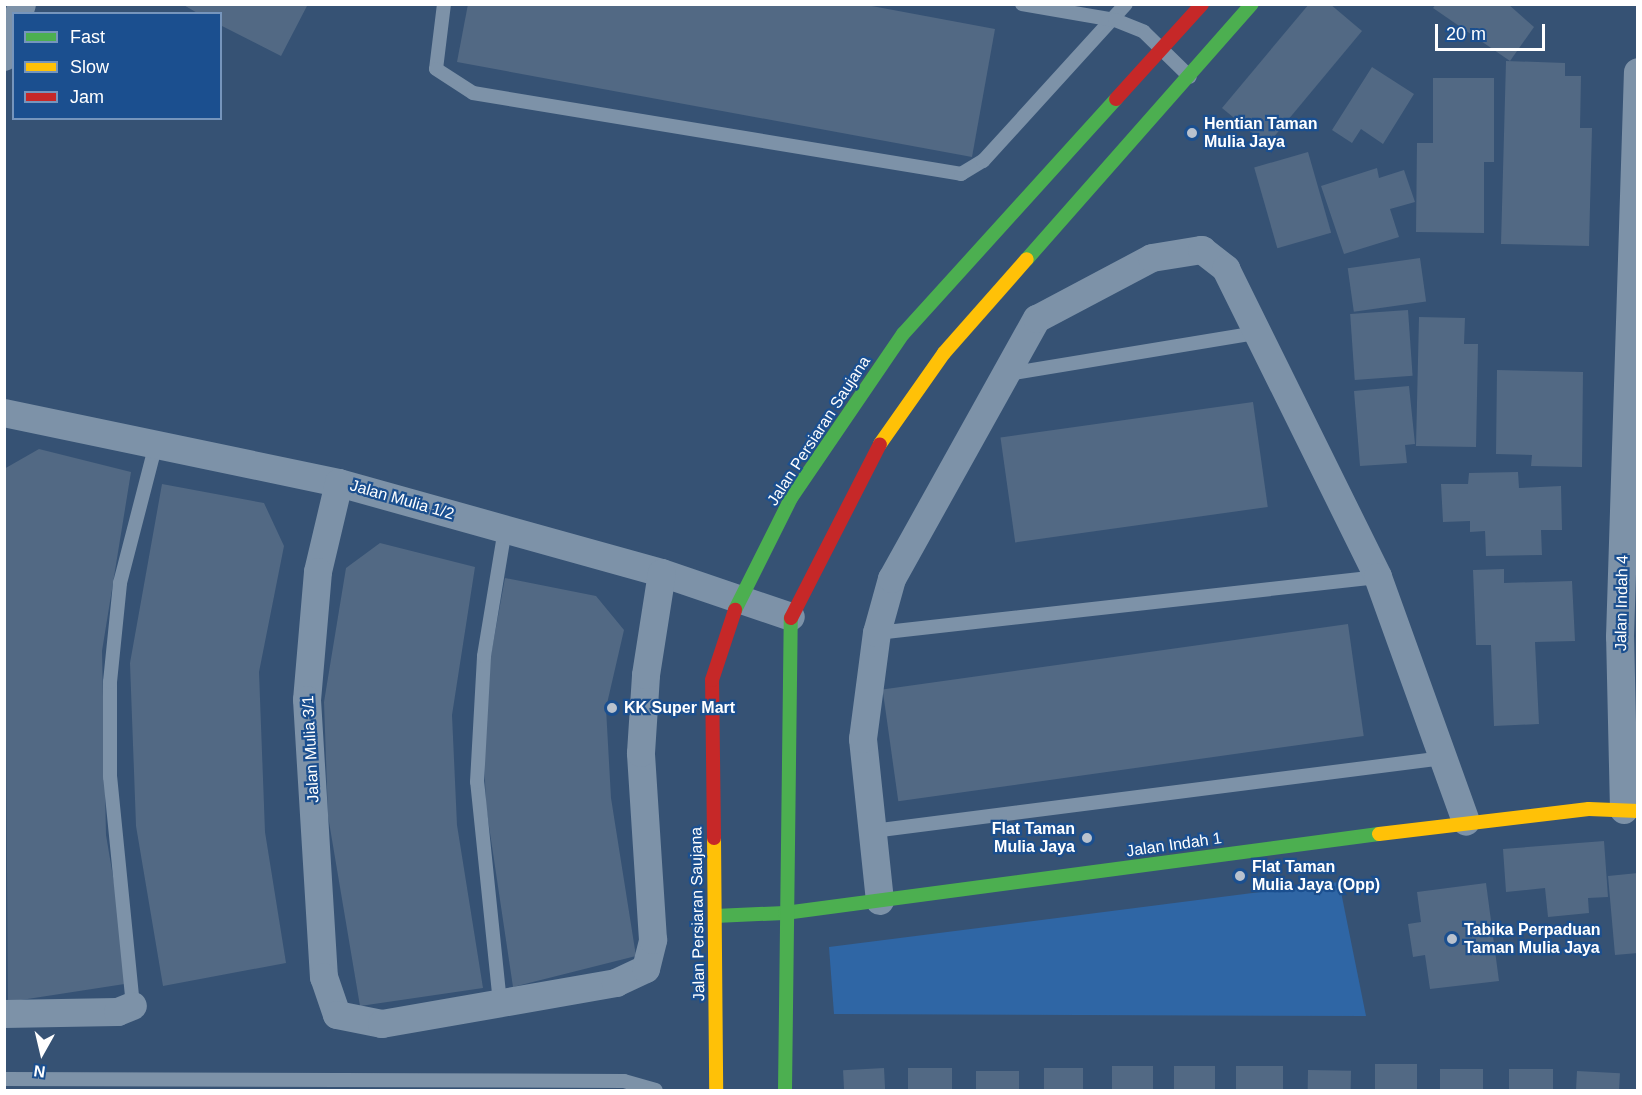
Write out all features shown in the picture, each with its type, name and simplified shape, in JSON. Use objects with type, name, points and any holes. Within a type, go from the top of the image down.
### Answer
[{"type":"street","name":"Jalan Persiaran Saujana","points":[[716,1090],[712,680],[738,601],[790,498],[903,334],[1202,4]]},
{"type":"street","points":[[785,1090],[785,913],[791,617],[864,467],[944,353],[1190,77],[1252,4]]},
{"type":"street","points":[[4,57],[12,36]]},
{"type":"street","name":"Jalan Indah 4","points":[[1631,810],[1620,637],[1638,72]]},
{"type":"street","points":[[880,901],[863,740],[877,633],[892,579],[1037,319],[1162,256],[1202,250],[1226,269],[1378,577],[1466,822]]},
{"type":"street","name":"Jalan Mulia 1/2","points":[[4,413],[339,483],[662,573],[738,601],[791,617]]},
{"type":"street","name":"Jalan Mulia 3/1","points":[[339,483],[318,572],[307,700],[324,977],[337,1015],[382,1024],[500,1003]]},
{"type":"street","points":[[500,1003],[616,982],[646,969],[653,940],[641,753],[646,675],[662,573]]},
{"type":"street","name":"Jalan Indah 1","points":[[715,916],[785,913],[1466,822],[1631,810]]},
{"type":"street","points":[[4,1014],[118,1012],[133,1006]]},
{"type":"lane","points":[[444,4],[436,69],[473,93],[961,174],[983,161],[1115,20],[1126,4]]},
{"type":"lane","points":[[1022,4],[1115,20],[1144,32],[1190,77]]},
{"type":"lane","points":[[1006,374],[1257,333]]},
{"type":"lane","points":[[133,1006],[110,777],[110,682],[120,583],[156,444]]},
{"type":"lane","points":[[500,1003],[477,782],[484,656],[505,529]]},
{"type":"lane","points":[[877,633],[1378,577]]},
{"type":"lane","points":[[873,831],[1443,758]]},
{"type":"lane","points":[[4,1079],[624,1081],[656,1090]]},
{"type":"shaded area","points":[[1339,882],[1366,1016],[834,1014],[829,947]]},
{"type":"building","points":[[182,4],[308,4],[281,56],[222,26],[222,12],[196,12]]},
{"type":"building","points":[[468,4],[861,4],[995,29],[972,157],[457,62]]},
{"type":"building","points":[[1309,4],[1330,4],[1362,31],[1267,145],[1222,108]]},
{"type":"building","points":[[1436,4],[1508,4],[1534,27],[1510,61],[1433,8]]},
{"type":"building","points":[[1506,61],[1565,63],[1565,76],[1581,76],[1580,128],[1592,128],[1589,246],[1501,244]]},
{"type":"building","points":[[1372,67],[1414,94],[1383,144],[1361,129],[1352,143],[1332,130]]},
{"type":"building","points":[[1433,78],[1494,78],[1494,162],[1484,162],[1484,233],[1416,232],[1417,143],[1433,143]]},
{"type":"building","points":[[1308,152],[1331,233],[1277,248],[1254,167]]},
{"type":"building","points":[[1377,168],[1379,178],[1404,170],[1415,202],[1390,209],[1399,237],[1344,254],[1321,186]]},
{"type":"building","points":[[1420,258],[1426,302],[1354,312],[1348,268]]},
{"type":"building","points":[[1408,310],[1413,376],[1355,380],[1350,314]]},
{"type":"building","points":[[1419,317],[1465,318],[1464,344],[1478,344],[1476,447],[1416,446]]},
{"type":"building","points":[[1497,370],[1583,372],[1582,467],[1531,466],[1532,455],[1496,454]]},
{"type":"building","points":[[1409,386],[1415,444],[1405,445],[1407,463],[1360,466],[1354,391]]},
{"type":"building","points":[[1253,402],[1268,507],[1015,542],[1000,437]]},
{"type":"building","points":[[39,449],[131,472],[102,651],[106,835],[131,983],[8,1002],[4,469]]},
{"type":"building","points":[[1518,472],[1519,488],[1561,486],[1562,530],[1541,530],[1542,555],[1486,556],[1485,531],[1470,532],[1470,521],[1443,522],[1441,484],[1468,484],[1469,473]]},
{"type":"building","points":[[162,484],[264,503],[284,546],[259,672],[265,832],[286,963],[163,986],[136,826],[130,663]]},
{"type":"building","points":[[380,543],[475,567],[452,715],[457,825],[483,988],[360,1006],[328,816],[324,702],[346,568]]},
{"type":"building","points":[[1504,569],[1504,583],[1572,581],[1575,641],[1535,642],[1539,724],[1494,726],[1491,645],[1476,645],[1473,570]]},
{"type":"building","points":[[505,578],[596,596],[624,630],[606,708],[611,798],[636,956],[513,987],[486,806],[482,704]]},
{"type":"building","points":[[1348,624],[1364,736],[898,801],[883,689]]},
{"type":"building","points":[[1604,841],[1608,897],[1588,898],[1589,913],[1548,917],[1545,888],[1506,892],[1503,849]]},
{"type":"building","points":[[1638,873],[1638,953],[1615,955],[1608,876]]},
{"type":"building","name":"Tabika Perpaduan Taman Mulia Jaya","points":[[1486,883],[1499,981],[1430,989],[1425,955],[1413,957],[1408,924],[1421,922],[1417,892]]},
{"type":"building","points":[[1375,1064],[1417,1064],[1417,1090],[1375,1090]]},
{"type":"building","points":[[1112,1066],[1153,1066],[1153,1090],[1112,1090]]},
{"type":"building","points":[[1174,1066],[1215,1066],[1215,1090],[1174,1090]]},
{"type":"building","points":[[1236,1066],[1283,1066],[1283,1090],[1236,1090]]},
{"type":"building","points":[[884,1068],[885,1090],[844,1090],[843,1070]]},
{"type":"building","points":[[908,1068],[952,1068],[952,1090],[908,1090]]},
{"type":"building","points":[[1044,1068],[1083,1068],[1083,1090],[1044,1090]]},
{"type":"building","points":[[1440,1069],[1483,1069],[1483,1090],[1440,1090]]},
{"type":"building","points":[[1509,1069],[1553,1069],[1553,1090],[1509,1090]]},
{"type":"building","points":[[1308,1070],[1351,1071],[1351,1090],[1308,1090]]},
{"type":"building","points":[[976,1071],[1019,1071],[1019,1090],[976,1090]]},
{"type":"building","points":[[1577,1071],[1620,1073],[1619,1090],[1576,1090]]},
{"type":"traffic: fast","points":[[1027,259],[1252,4]]},
{"type":"traffic: fast","points":[[735,610],[791,498],[903,334],[1116,99]]},
{"type":"traffic: fast","points":[[785,1090],[791,618]]},
{"type":"traffic: fast","points":[[715,916],[785,913],[1379,834]]},
{"type":"traffic: slow","points":[[880,444],[944,353],[1027,259]]},
{"type":"traffic: slow","points":[[1379,834],[1589,809],[1638,811]]},
{"type":"traffic: slow","points":[[714,838],[716,1090]]},
{"type":"traffic: jam","points":[[1116,99],[1202,4]]},
{"type":"traffic: jam","points":[[791,618],[880,444]]},
{"type":"traffic: jam","points":[[714,838],[712,680],[735,610]]},
{"type":"place","name":"Hentian Taman Mulia Jaya","points":[[1192,133]]},
{"type":"place","name":"KK Super Mart","points":[[612,708]]},
{"type":"place","name":"Flat Taman Mulia Jaya","points":[[1087,838]]},
{"type":"place","name":"Flat Taman Mulia Jaya (Opp)","points":[[1240,876]]},
{"type":"place","name":"Tabika Perpaduan Taman Mulia Jaya","points":[[1452,939]]}]
